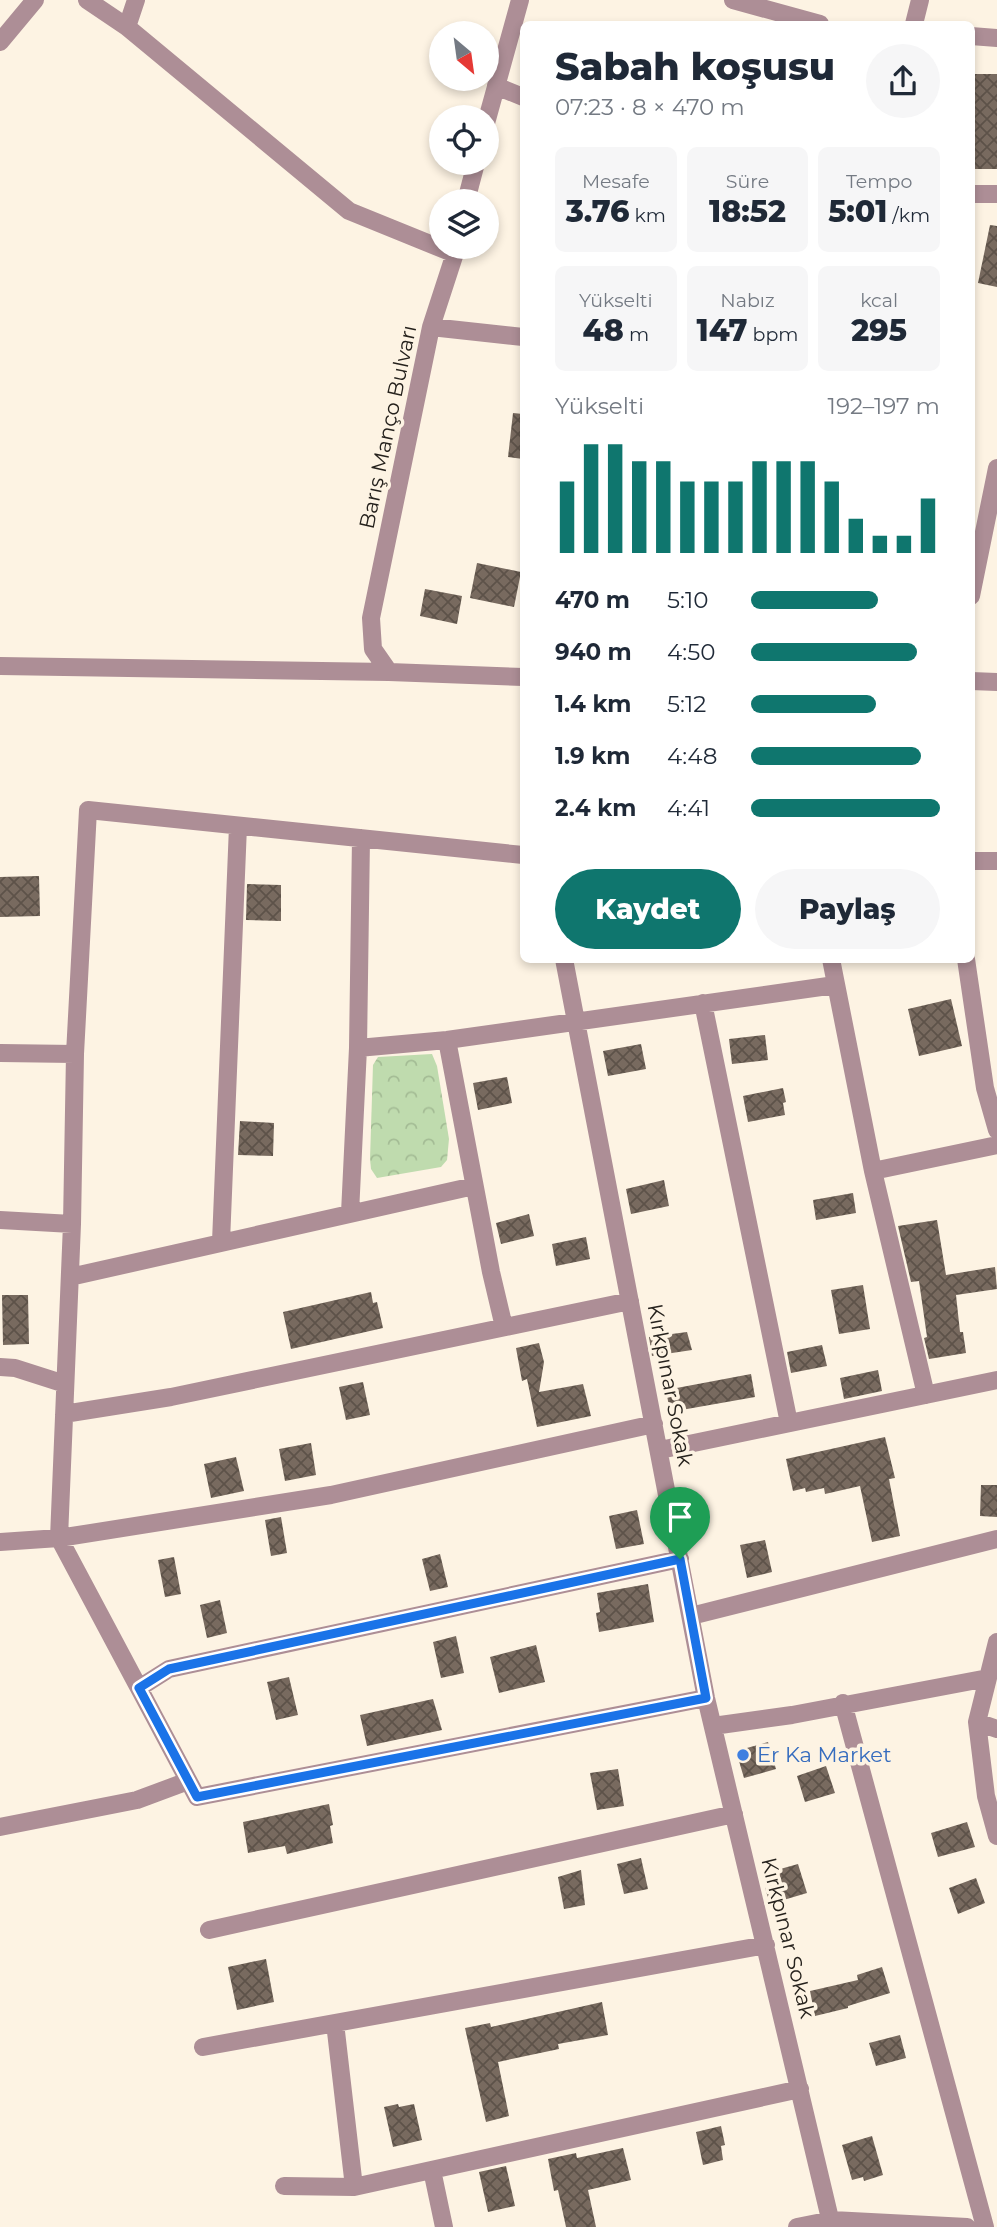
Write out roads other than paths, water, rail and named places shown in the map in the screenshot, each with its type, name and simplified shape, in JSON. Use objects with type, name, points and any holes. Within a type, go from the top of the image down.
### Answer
[{"type":"street","points":[[0,41],[35,0]]},
{"type":"street","points":[[87,0],[127,27],[349,211],[429,240]]},
{"type":"street","points":[[127,27],[136,0]]},
{"type":"street","points":[[499,75],[520,0]]},
{"type":"street","points":[[733,0],[809,21]]},
{"type":"street","points":[[915,21],[920,0]]},
{"type":"street","points":[[975,36],[997,38]]},
{"type":"street","points":[[499,87],[520,96]]},
{"type":"street","points":[[975,194],[997,194]]},
{"type":"street","name":"Barış Manço Bulvarı","points":[[389,672],[373,649],[371,618],[431,327],[453,259]]},
{"type":"street","points":[[431,327],[520,337]]},
{"type":"street","points":[[975,576],[997,468]]},
{"type":"street","points":[[0,666],[389,672],[520,677]]},
{"type":"street","points":[[975,681],[997,682]]},
{"type":"street","points":[[520,855],[88,810],[75,1054],[72,1224],[59,1538],[197,1797],[706,1698]]},
{"type":"street","points":[[221,1242],[238,825]]},
{"type":"street","points":[[350,1213],[358,1048],[361,838]]},
{"type":"street","points":[[975,861],[997,861]]},
{"type":"street","name":"Kırkpınar Sokak","points":[[565,963],[706,1698],[832,2223]]},
{"type":"street","points":[[832,963],[873,1171],[926,1395]]},
{"type":"street","points":[[967,963],[985,1088],[997,1130]]},
{"type":"street","points":[[358,1048],[447,1040],[835,985]]},
{"type":"street","points":[[703,1003],[789,1423]]},
{"type":"street","points":[[447,1040],[503,1327]]},
{"type":"street","points":[[0,1053],[75,1054]]},
{"type":"street","points":[[873,1171],[997,1145]]},
{"type":"street","points":[[69,1277],[474,1185]]},
{"type":"street","points":[[0,1220],[72,1224]]},
{"type":"street","points":[[64,1414],[171,1397],[630,1301]]},
{"type":"street","points":[[0,1367],[15,1368],[65,1384]]},
{"type":"street","points":[[660,1450],[997,1380]]},
{"type":"street","points":[[0,1542],[59,1538],[331,1495],[654,1424]]},
{"type":"street","points":[[691,1616],[997,1539]]},
{"type":"street","points":[[139,1688],[169,1669],[680,1559]]},
{"type":"street","points":[[997,1642],[977,1722],[986,1796],[997,1836]]},
{"type":"street","points":[[713,1726],[792,1715],[843,1703],[988,1678]]},
{"type":"street","points":[[843,1703],[985,2227]]},
{"type":"street","points":[[977,1722],[997,1729]]},
{"type":"street","points":[[0,1827],[136,1800],[188,1781]]},
{"type":"street","points":[[209,1930],[734,1814]]},
{"type":"street","points":[[203,2047],[766,1945]]},
{"type":"street","points":[[335,2023],[354,2188]]},
{"type":"street","points":[[284,2186],[354,2188],[800,2089]]},
{"type":"street","points":[[432,2170],[444,2227]]},
{"type":"street","points":[[797,2227],[832,2223],[967,2227]]},
{"type":"place","name":"Er Ka Market","points":[[743,1755]]}]
